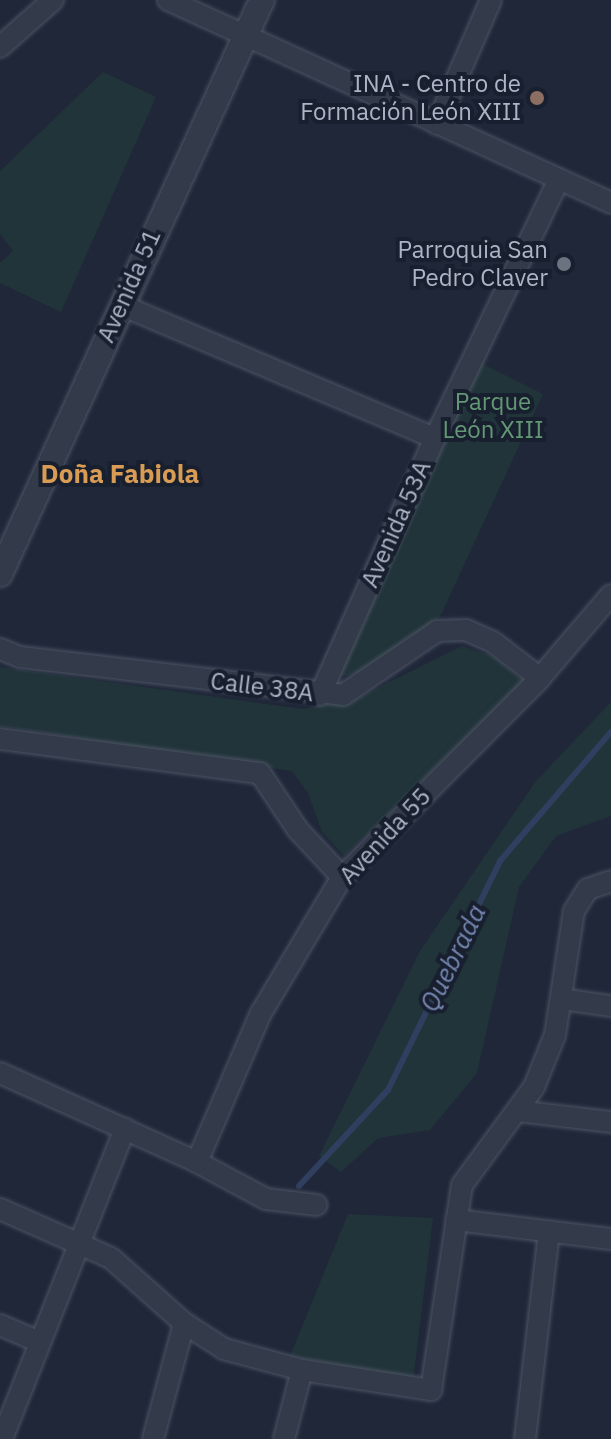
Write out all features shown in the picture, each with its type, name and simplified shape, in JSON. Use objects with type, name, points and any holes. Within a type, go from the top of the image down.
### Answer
[{"type":"street","points":[[0,47],[53,0]]},
{"type":"street","points":[[168,0],[611,203]]},
{"type":"street","name":"Avenida 51","points":[[0,574],[262,0]]},
{"type":"street","points":[[437,124],[491,0]]},
{"type":"street","name":"Avenida 53A","points":[[320,695],[435,438],[558,181]]},
{"type":"street","points":[[121,305],[435,438]]},
{"type":"street","name":"Avenida 55","points":[[197,1162],[261,1013],[342,877],[540,678],[611,595]]},
{"type":"street","name":"Calle 38A","points":[[0,649],[20,657],[320,695],[343,695],[443,631],[466,630],[493,642],[540,678]]},
{"type":"street","points":[[0,739],[260,773],[298,830],[342,877]]},
{"type":"street","points":[[0,1209],[77,1243],[130,1272],[184,1323],[231,1351],[302,1370],[432,1390],[456,1220],[467,1174],[517,1111],[550,1052],[561,999],[571,921],[588,889],[611,881]]},
{"type":"street","points":[[561,999],[611,1006]]},
{"type":"street","points":[[0,1073],[197,1162],[266,1199],[317,1205]]},
{"type":"street","points":[[517,1111],[611,1122]]},
{"type":"street","points":[[2,1435],[37,1341],[125,1129]]},
{"type":"street","points":[[456,1220],[611,1239]]},
{"type":"street","points":[[525,1439],[549,1231]]},
{"type":"street","points":[[153,1439],[184,1323]]},
{"type":"street","points":[[0,1325],[37,1341]]},
{"type":"street","points":[[284,1439],[302,1370]]},
{"type":"green space","points":[[103,72],[156,97],[61,312],[0,283],[0,263],[13,251],[0,234],[0,171]]},
{"type":"green space","name":"Parque León XIII","points":[[477,361],[543,394],[440,617],[362,673],[334,677]]},
{"type":"green space","points":[[462,646],[493,656],[524,682],[344,856],[322,832],[308,793],[292,771],[0,726],[0,667],[303,709],[359,697]]},
{"type":"green space","points":[[611,702],[611,816],[556,836],[519,887],[477,1073],[430,1130],[378,1138],[341,1172],[319,1156],[420,951],[536,781]]},
{"type":"green space","points":[[348,1214],[433,1218],[413,1381],[290,1356]]},
{"type":"waterway","name":"Quebrada","points":[[299,1186],[388,1090],[500,861],[611,732]]},
{"type":"place","name":"INA - Centro de Formación León XIII","points":[[537,98]]},
{"type":"place","name":"Parroquia San Pedro Claver","points":[[564,264]]},
{"type":"district","name":"Doña Fabiola","points":[[120,474]]}]
